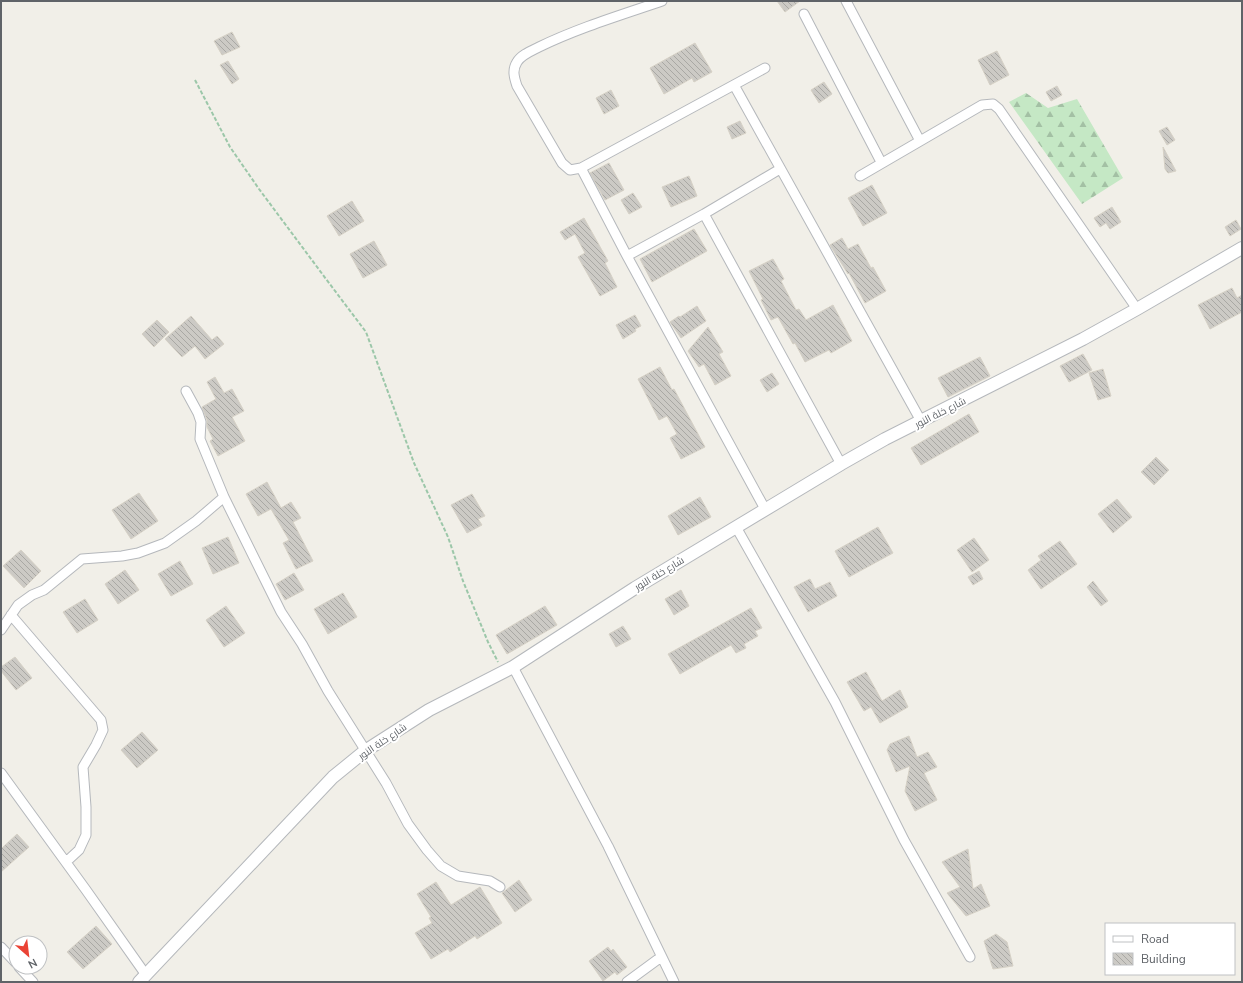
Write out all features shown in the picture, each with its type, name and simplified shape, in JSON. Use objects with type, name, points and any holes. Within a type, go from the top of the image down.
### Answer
[{"type":"street","points":[[662,1],[564,35],[525,54],[514,68],[517,86],[562,163],[570,170],[581,168],[765,68]]},
{"type":"street","points":[[846,1],[920,141]]},
{"type":"street","points":[[804,14],[881,162]]},
{"type":"street","points":[[734,85],[921,421]]},
{"type":"street","points":[[860,176],[881,162],[982,106],[994,104],[999,109],[1137,309]]},
{"type":"street","points":[[581,168],[627,256],[765,509]]},
{"type":"street","points":[[627,256],[704,214],[780,169]]},
{"type":"street","points":[[704,214],[841,464]]},
{"type":"street","name":"شارع خلة النور","points":[[142,978],[333,777],[365,752],[429,710],[508,669],[635,588],[841,464],[1137,309],[1242,248]]},
{"type":"street","points":[[186,391],[202,422],[200,439],[224,497],[281,612],[302,644],[328,691],[365,752],[386,783],[408,824],[441,866],[458,876],[490,881],[500,887]]},
{"type":"street","points":[[1,630],[18,605],[32,595],[44,590],[82,559],[138,553],[164,543],[196,521],[224,497]]},
{"type":"street","points":[[736,526],[835,702],[904,840],[970,957]]},
{"type":"street","points":[[11,615],[100,720],[103,730],[96,745],[82,767],[86,807],[86,835],[79,850],[66,862]]},
{"type":"street","points":[[508,669],[608,846],[674,982]]},
{"type":"street","points":[[1,773],[66,862],[142,978]]},
{"type":"street","points":[[1,947],[8,954]]},
{"type":"street","points":[[627,982],[661,957]]},
{"type":"path","points":[[195,80],[230,147],[366,332],[414,463],[448,537],[463,581],[488,642],[508,669]]},
{"type":"green space","points":[[1026,93],[1048,108],[1077,99],[1123,178],[1082,204],[1009,102]]},
{"type":"building","points":[[777,1],[800,1],[785,12]]},
{"type":"building","points":[[232,32],[240,47],[222,55],[214,41]]},
{"type":"building","points":[[695,43],[712,72],[694,82],[692,78],[664,94],[650,68]]},
{"type":"building","points":[[997,51],[1009,75],[990,85],[978,60]]},
{"type":"building","points":[[228,61],[239,79],[232,84],[220,65]]},
{"type":"building","points":[[824,82],[832,94],[819,103],[811,90]]},
{"type":"building","points":[[1057,86],[1062,95],[1051,101],[1046,92]]},
{"type":"building","points":[[611,90],[619,106],[604,114],[596,98]]},
{"type":"building","points":[[740,121],[746,133],[732,139],[727,127]]},
{"type":"building","points":[[1167,127],[1175,140],[1167,145],[1159,131]]},
{"type":"building","points":[[1163,147],[1176,171],[1168,173],[1165,169]]},
{"type":"building","points":[[609,163],[624,190],[605,200],[590,173]]},
{"type":"building","points":[[689,176],[697,196],[671,207],[662,187]]},
{"type":"building","points":[[872,185],[887,213],[863,226],[848,198]]},
{"type":"building","points":[[633,193],[642,207],[629,214],[621,200]]},
{"type":"building","points":[[352,201],[364,221],[339,236],[327,216]]},
{"type":"building","points":[[1112,207],[1121,222],[1110,229],[1106,223],[1100,227],[1094,218]]},
{"type":"building","points":[[584,218],[608,261],[605,263],[617,287],[600,296],[578,257],[585,253],[575,234],[565,240],[560,232]]},
{"type":"building","points":[[1236,220],[1241,229],[1230,236],[1225,227]]},
{"type":"building","points":[[694,229],[707,251],[652,282],[640,259]]},
{"type":"building","points":[[842,238],[848,249],[858,244],[886,291],[865,303],[849,273],[848,274],[830,245]]},
{"type":"building","points":[[374,241],[387,265],[363,278],[350,254]]},
{"type":"building","points":[[773,259],[784,279],[781,281],[796,310],[799,309],[806,320],[833,305],[852,341],[831,353],[829,350],[805,362],[795,343],[793,344],[778,317],[771,320],[761,300],[763,299],[749,271]]},
{"type":"building","points":[[1232,288],[1237,298],[1242,295],[1242,312],[1210,329],[1198,305]]},
{"type":"building","points":[[697,306],[706,321],[681,338],[670,322]]},
{"type":"building","points":[[635,315],[641,326],[623,339],[616,325]]},
{"type":"building","points":[[191,316],[212,340],[217,336],[224,344],[205,359],[195,346],[182,357],[165,339]]},
{"type":"building","points":[[157,320],[169,332],[154,347],[142,334]]},
{"type":"building","points":[[708,327],[723,352],[719,354],[731,376],[715,385],[704,364],[699,367],[688,351]]},
{"type":"building","points":[[1083,354],[1092,370],[1069,382],[1060,366]]},
{"type":"building","points":[[980,357],[990,376],[948,397],[938,378]]},
{"type":"building","points":[[660,367],[672,390],[674,389],[705,447],[681,459],[670,438],[677,434],[667,416],[659,420],[638,379]]},
{"type":"building","points":[[1103,369],[1111,396],[1098,400],[1089,373]]},
{"type":"building","points":[[772,373],[779,384],[767,392],[760,380]]},
{"type":"building","points":[[215,377],[224,393],[232,389],[244,411],[232,417],[245,441],[218,456],[210,441],[213,439],[207,427],[207,420],[202,407],[216,399],[207,382]]},
{"type":"building","points":[[969,414],[979,432],[921,465],[911,448]]},
{"type":"building","points":[[1156,457],[1169,470],[1154,485],[1141,472]]},
{"type":"building","points":[[267,482],[281,508],[291,502],[301,518],[293,522],[313,561],[296,569],[283,543],[289,540],[271,509],[258,516],[246,494]]},
{"type":"building","points":[[139,493],[158,521],[131,539],[112,510]]},
{"type":"building","points":[[472,494],[485,516],[478,519],[482,525],[467,533],[451,505]]},
{"type":"building","points":[[700,497],[711,517],[678,535],[668,516]]},
{"type":"building","points":[[1117,499],[1132,517],[1113,533],[1098,514]]},
{"type":"building","points":[[878,527],[893,553],[849,577],[835,551]]},
{"type":"building","points":[[228,537],[239,563],[213,574],[202,548]]},
{"type":"building","points":[[974,538],[989,560],[972,572],[957,550]]},
{"type":"building","points":[[1060,541],[1077,564],[1041,589],[1028,570],[1041,560],[1038,556]]},
{"type":"building","points":[[21,550],[41,571],[24,588],[3,566]]},
{"type":"building","points":[[180,561],[193,584],[171,596],[158,574]]},
{"type":"building","points":[[125,570],[139,590],[118,604],[105,584]]},
{"type":"building","points":[[979,571],[983,579],[973,585],[968,577]]},
{"type":"building","points":[[294,573],[304,590],[285,600],[276,584]]},
{"type":"building","points":[[810,579],[815,589],[830,582],[837,596],[808,612],[794,587]]},
{"type":"building","points":[[1093,581],[1108,601],[1101,606],[1087,587]]},
{"type":"building","points":[[681,590],[689,606],[674,615],[665,599]]},
{"type":"building","points":[[343,593],[357,617],[328,634],[314,609]]},
{"type":"building","points":[[85,599],[98,620],[77,633],[63,612]]},
{"type":"building","points":[[226,606],[245,633],[224,647],[206,620]]},
{"type":"building","points":[[545,606],[557,625],[507,654],[496,635]]},
{"type":"building","points":[[751,608],[762,628],[755,631],[758,636],[744,644],[746,648],[736,653],[731,645],[680,674],[668,654]]},
{"type":"building","points":[[623,626],[631,639],[616,647],[609,634]]},
{"type":"building","points":[[15,657],[32,678],[16,690],[1,671],[1,667]]},
{"type":"building","points":[[866,672],[882,701],[900,690],[908,707],[880,723],[871,707],[864,711],[847,682]]},
{"type":"building","points":[[142,732],[158,750],[137,768],[121,750]]},
{"type":"building","points":[[909,736],[917,757],[928,752],[937,767],[924,773],[937,800],[915,811],[905,791],[910,766],[896,772],[887,750],[890,744]]},
{"type":"building","points":[[17,834],[29,847],[1,872],[1,849]]},
{"type":"building","points":[[968,849],[973,889],[981,884],[990,906],[966,916],[947,893],[960,887],[942,862]]},
{"type":"building","points":[[519,880],[532,900],[515,912],[502,893]]},
{"type":"building","points":[[436,882],[451,905],[480,887],[502,923],[477,939],[475,936],[450,952],[448,949],[431,959],[415,933],[432,923],[429,918],[431,917],[417,894]]},
{"type":"building","points":[[96,926],[112,944],[83,969],[67,952]]},
{"type":"building","points":[[996,934],[1007,942],[1013,966],[993,969],[984,941]]},
{"type":"building","points":[[608,947],[611,951],[613,949],[627,967],[617,975],[615,972],[603,981],[589,961]]}]
